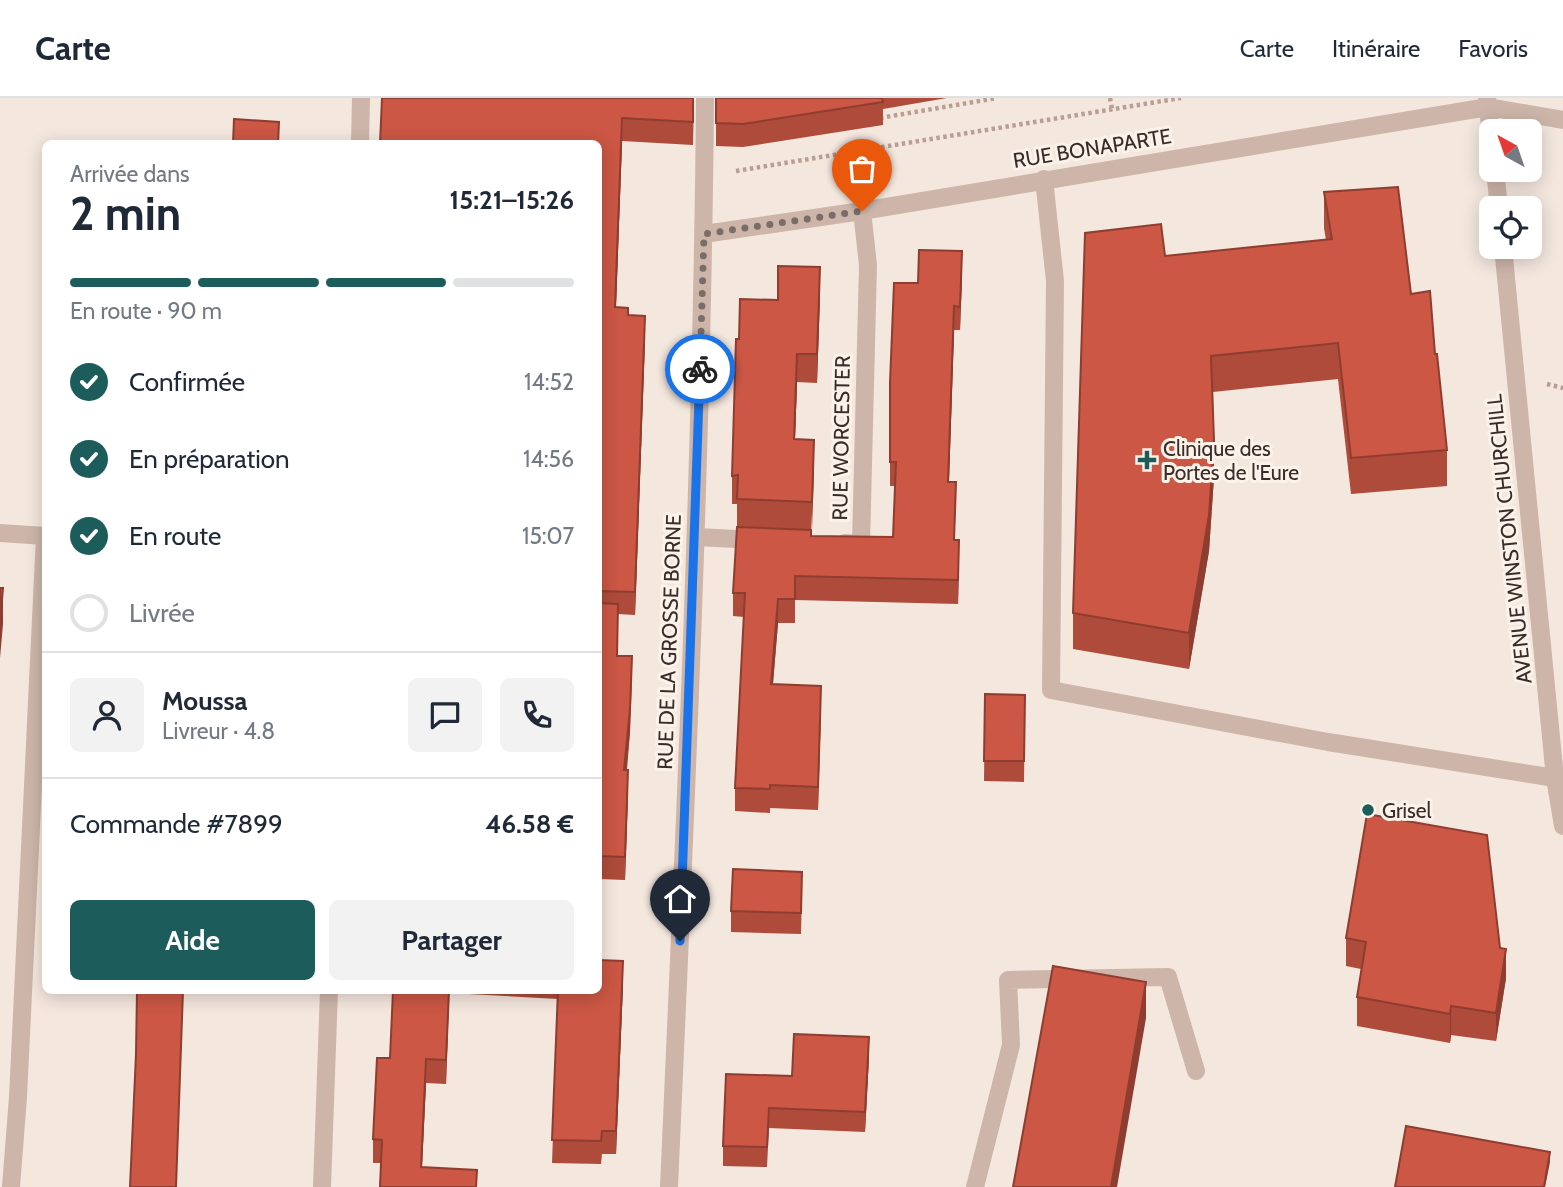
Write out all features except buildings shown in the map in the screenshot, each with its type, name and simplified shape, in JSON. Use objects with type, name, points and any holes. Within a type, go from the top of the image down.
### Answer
[{"type":"street","points":[[360,140],[361,98]]},
{"type":"street","name":"RUE DE LA GROSSE BORNE","points":[[669,1187],[696,537],[705,98]]},
{"type":"street","name":"RUE BONAPARTE","points":[[704,234],[862,211],[1487,103],[1563,120]]},
{"type":"street","points":[[1044,179],[1055,281],[1051,690],[1328,742],[1559,778]]},
{"type":"street","name":"RUE WORCESTER","points":[[834,543],[861,544],[868,265],[862,211]]},
{"type":"street","name":"AVENUE WINSTON CHURCHILL","points":[[1504,259],[1563,826]]},
{"type":"street","points":[[0,533],[42,536]]},
{"type":"street","points":[[696,537],[779,540]]},
{"type":"street","points":[[11,1187],[18,1097],[42,598]]},
{"type":"street","points":[[975,1187],[1011,1045],[1008,980],[1168,977],[1196,1071]]},
{"type":"street","points":[[321,1187],[329,994]]},
{"type":"path","points":[[867,120],[997,98]]},
{"type":"path","points":[[1110,98],[1112,109]]},
{"type":"path","points":[[733,177],[737,169],[1181,98]]},
{"type":"way so far","points":[[700,369],[704,234],[862,211]]},
{"type":"place","name":"Clinique des Portes de l'Eure","points":[[1147,460]]},
{"type":"place","name":"Grisel","points":[[1368,810]]},
{"type":"route","points":[[680,941],[700,369]]}]
